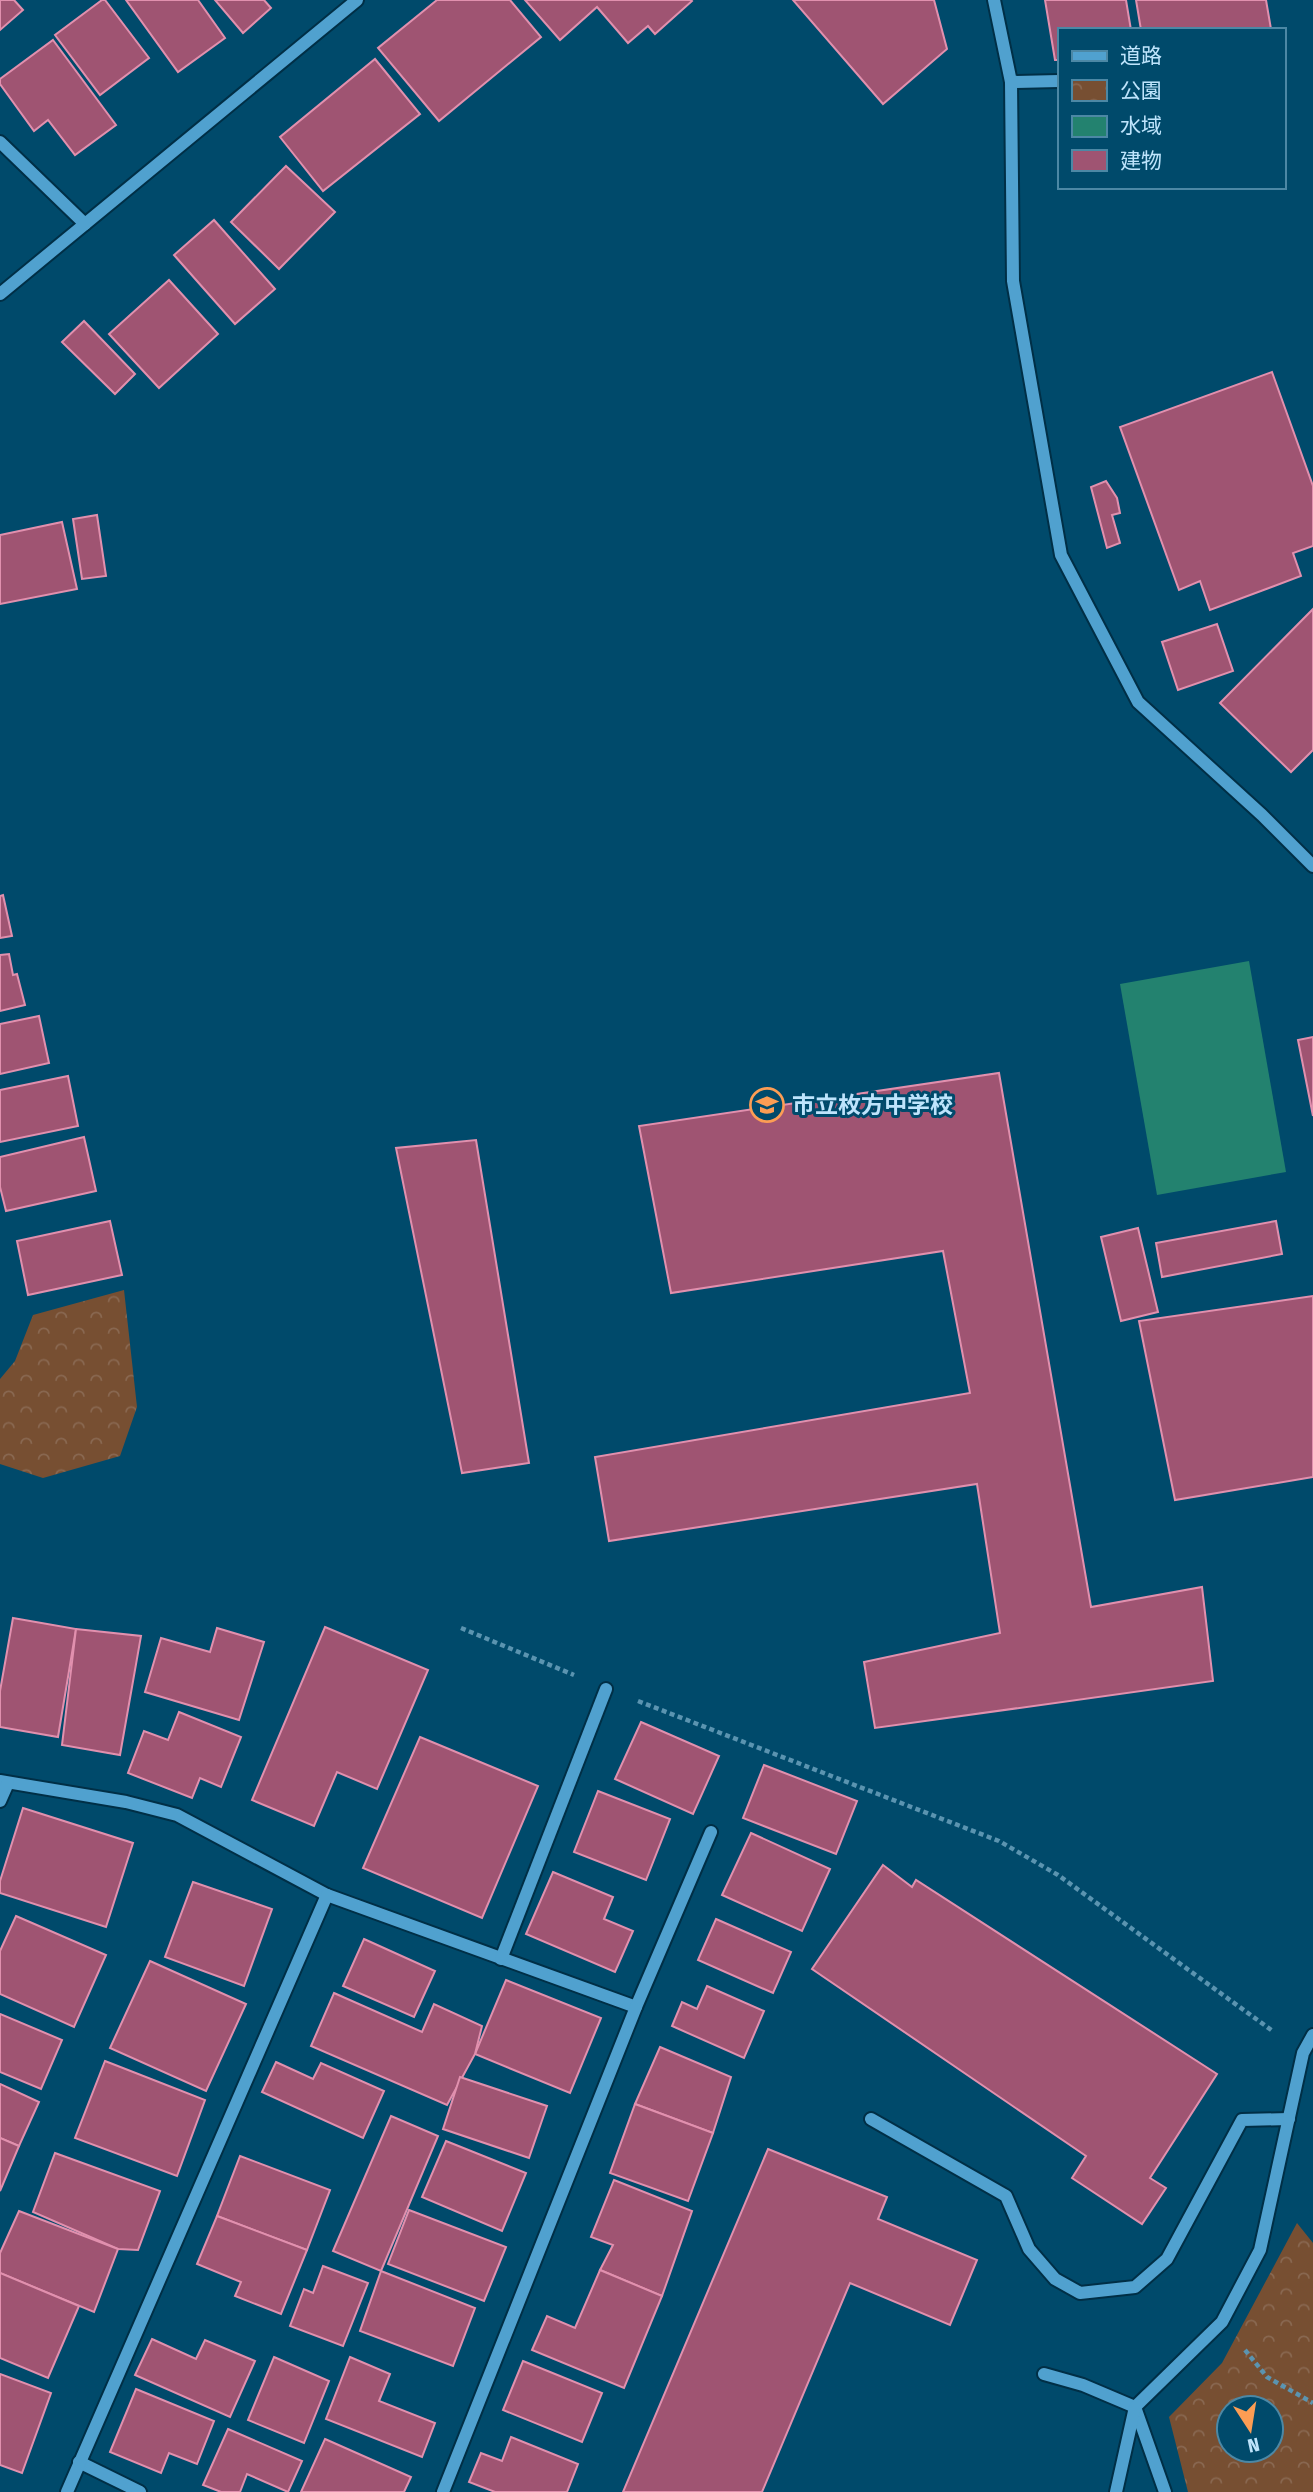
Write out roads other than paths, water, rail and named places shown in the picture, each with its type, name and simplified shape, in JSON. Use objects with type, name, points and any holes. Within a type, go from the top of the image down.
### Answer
[{"type":"street","points":[[0,294],[357,0]]},
{"type":"street","points":[[994,0],[1011,82],[1013,281],[1061,555],[1139,702],[1262,815],[1313,866]]},
{"type":"street","points":[[1011,82],[1058,81]]},
{"type":"street","points":[[0,142],[85,223]]},
{"type":"street","points":[[501,1959],[606,1689]]},
{"type":"street","points":[[0,1801],[4,1782],[127,1802],[177,1815],[327,1895],[636,2007]]},
{"type":"street","points":[[443,2492],[636,2007],[711,1832]]},
{"type":"street","points":[[67,2492],[327,1895]]},
{"type":"street","points":[[1116,2492],[1135,2407],[1222,2322],[1260,2250],[1303,2053],[1313,2035]]},
{"type":"street","points":[[870,2119],[1006,2196],[1029,2249],[1055,2279],[1080,2293],[1135,2287],[1167,2259],[1242,2120],[1289,2119]]},
{"type":"street","points":[[1044,2374],[1083,2385],[1135,2407],[1165,2492]]},
{"type":"street","points":[[79,2462],[140,2492]]},
{"type":"water","points":[[1249,961],[1286,1172],[1157,1195],[1120,984]]},
{"type":"place","name":"市立枚方中学校","points":[[767,1105]]}]
